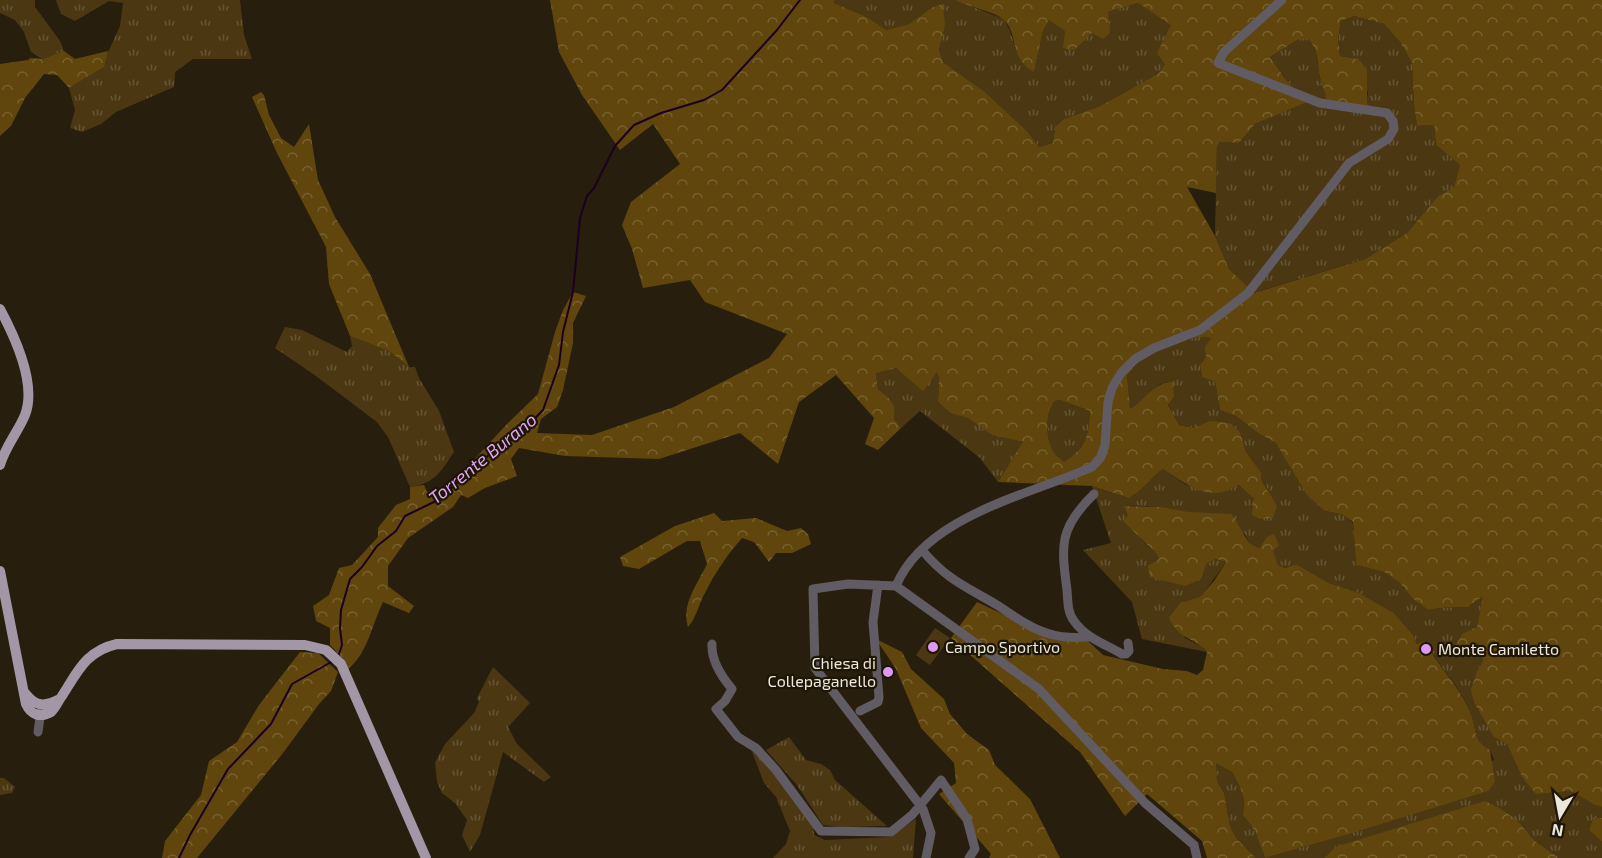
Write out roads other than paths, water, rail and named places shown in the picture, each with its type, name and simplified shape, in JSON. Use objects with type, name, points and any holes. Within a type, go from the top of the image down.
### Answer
[{"type":"main road","points":[[0,309],[10,329],[29,384],[29,403],[24,417],[0,465]]},
{"type":"main road","points":[[0,571],[24,693],[29,711],[34,714],[41,710],[51,712],[82,664],[96,651],[117,644],[305,645],[326,650],[341,664],[426,858]]},
{"type":"street","points":[[896,586],[908,564],[947,530],[968,518],[1092,467],[1103,451],[1108,402],[1112,388],[1121,373],[1135,359],[1154,348],[1200,330],[1248,293],[1349,163],[1388,139],[1394,129],[1393,121],[1387,114],[1320,103],[1218,63],[1224,52],[1282,0]]},
{"type":"street","points":[[1094,494],[1083,504],[1069,524],[1064,536],[1062,551],[1070,615],[1088,637],[1122,654],[1129,651],[1128,643]]},
{"type":"street","points":[[922,550],[935,566],[957,584],[1027,624],[1049,634],[1064,637],[1088,637]]},
{"type":"street","points":[[926,858],[931,832],[920,805],[815,668],[813,589],[848,584],[896,586],[1039,689],[1145,803],[1194,846],[1197,858]]},
{"type":"street","points":[[860,711],[878,702],[879,697],[873,622],[878,585]]},
{"type":"street","points":[[712,644],[712,654],[720,673],[732,689],[725,701],[716,708],[738,737],[756,748],[776,770],[821,831],[891,832],[912,815],[941,780],[967,819],[975,849],[969,858]]},
{"type":"street","points":[[38,732],[41,710]]},
{"type":"waterway","name":"Torrente Burano","points":[[338,657],[342,645],[341,610],[350,579],[377,546],[396,531],[405,516],[438,500],[499,446],[517,437],[543,410],[559,365],[563,332],[573,292],[580,218],[587,196],[594,188],[615,146],[634,125],[661,113],[704,100],[722,90],[777,30],[800,0]]},
{"type":"waterway","name":"Torrente Burano","points":[[179,858],[228,769],[271,724],[292,684],[333,661]]},
{"type":"place","name":"Campo Sportivo","points":[[933,647]]},
{"type":"place","name":"Monte Camiletto","points":[[1426,649]]},
{"type":"place","name":"Chiesa di Collepaganello","points":[[888,672]]}]
